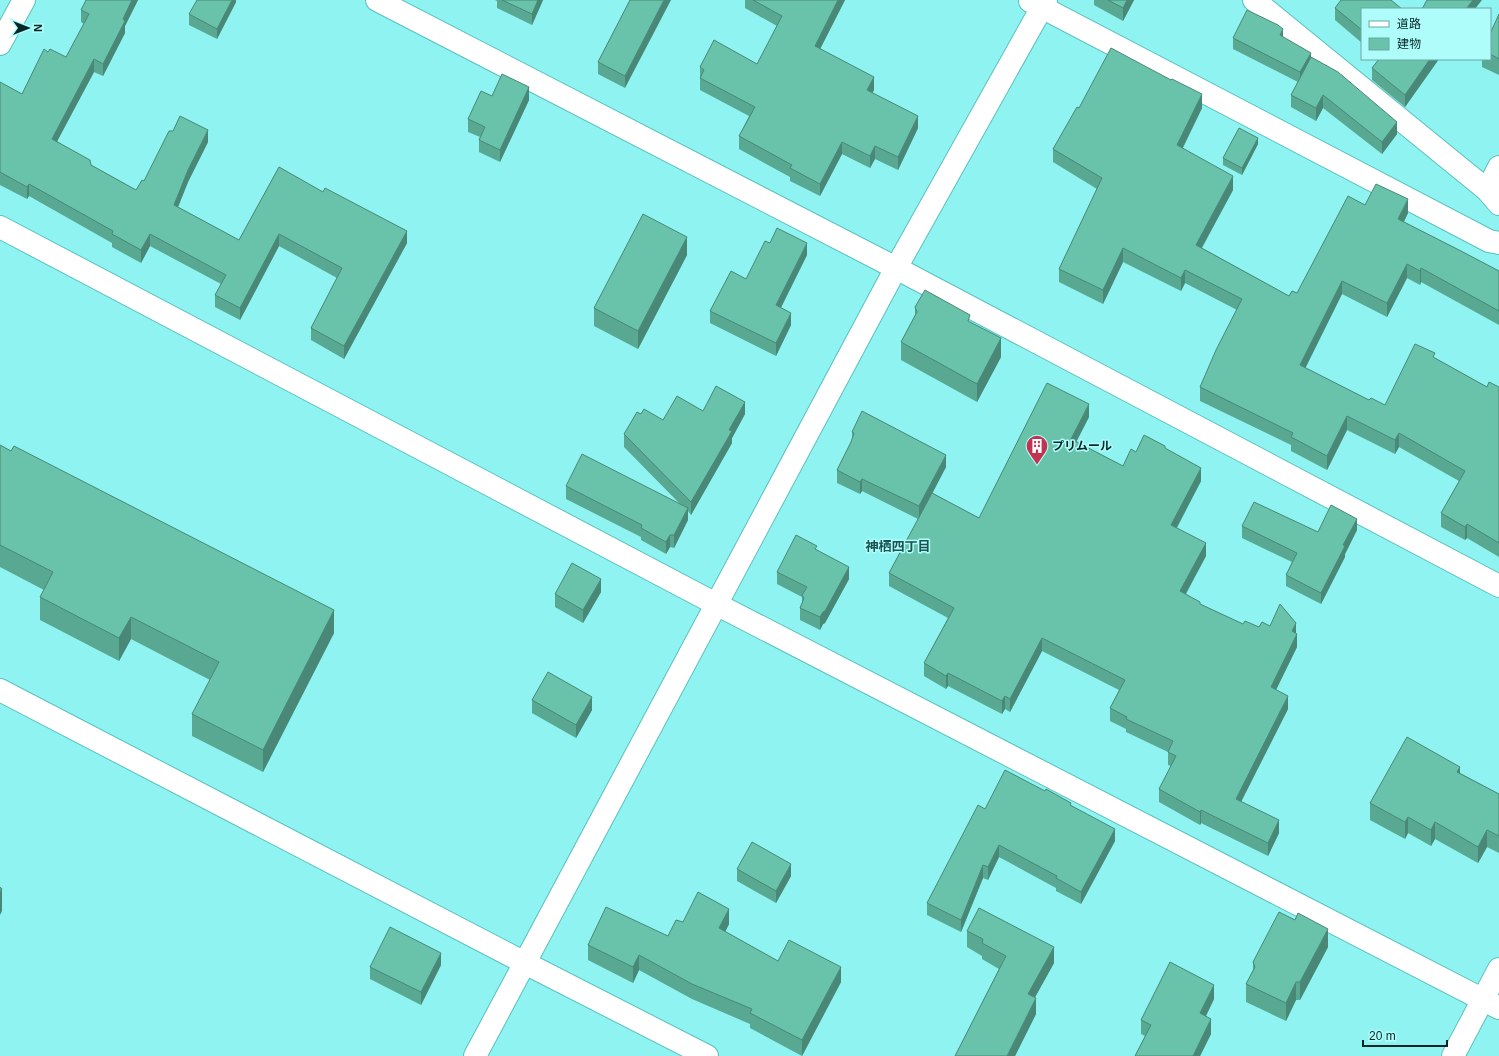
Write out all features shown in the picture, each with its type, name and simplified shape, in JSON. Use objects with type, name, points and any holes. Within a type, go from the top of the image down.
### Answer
[{"type":"street","points":[[0,44],[24,0]]},
{"type":"street","points":[[377,0],[896,268],[1499,586]]},
{"type":"street","points":[[475,1056],[1039,2],[1489,241],[1499,243]]},
{"type":"street","points":[[1261,2],[1493,197],[1499,167]]},
{"type":"street","points":[[0,227],[716,604],[1491,1004]]},
{"type":"street","points":[[0,690],[707,1056]]},
{"type":"street","points":[[1453,1056],[1491,1004],[1499,969]]},
{"type":"building","points":[[86,0],[132,0],[123,19],[125,21],[103,64],[94,59],[52,139],[90,160],[91,165],[136,190],[142,180],[144,181],[169,131],[173,131],[180,116],[208,130],[188,170],[174,205],[239,240],[279,167],[323,192],[325,188],[407,231],[344,346],[311,328],[342,268],[279,234],[240,308],[215,295],[226,275],[150,234],[141,250],[112,234],[113,231],[29,184],[27,187],[0,172],[0,82],[22,94],[44,49],[48,52],[50,49],[66,57],[89,14],[81,10]]},
{"type":"building","points":[[197,0],[232,0],[217,29],[189,14]]},
{"type":"building","points":[[502,0],[538,0],[532,14]]},
{"type":"building","points":[[630,0],[664,0],[625,76],[598,62]]},
{"type":"building","points":[[753,0],[838,0],[815,46],[874,77],[867,90],[918,116],[898,157],[875,146],[870,156],[842,142],[820,184],[790,168],[792,165],[739,136],[755,107],[700,78],[704,70],[700,67],[714,40],[757,64],[782,16]]},
{"type":"building","points":[[1108,0],[1127,0],[1123,8]]},
{"type":"building","points":[[1341,0],[1391,0],[1401,8],[1361,8],[1361,29],[1335,8]]},
{"type":"building","points":[[1427,0],[1473,0],[1467,8],[1423,8]]},
{"type":"building","points":[[1247,10],[1278,25],[1283,29],[1280,35],[1311,53],[1300,72],[1233,38]]},
{"type":"building","points":[[1499,14],[1499,59],[1491,55],[1491,32]]},
{"type":"building","points":[[1111,48],[1171,80],[1172,79],[1202,94],[1177,145],[1233,176],[1196,245],[1289,296],[1292,291],[1297,293],[1348,196],[1365,205],[1376,184],[1408,199],[1398,219],[1499,271],[1499,311],[1421,268],[1420,271],[1407,264],[1387,303],[1342,281],[1300,365],[1369,400],[1371,398],[1385,405],[1415,344],[1435,353],[1433,357],[1487,387],[1489,382],[1499,387],[1499,543],[1467,524],[1465,527],[1441,513],[1465,471],[1399,433],[1395,440],[1347,416],[1327,456],[1291,437],[1293,433],[1200,387],[1216,350],[1242,299],[1185,270],[1181,278],[1123,248],[1103,290],[1059,269],[1102,178],[1053,149],[1077,107],[1079,108]]},
{"type":"building","points":[[1311,57],[1338,72],[1397,122],[1382,142],[1323,95],[1316,108],[1291,95]]},
{"type":"building","points":[[1378,60],[1429,60],[1405,95],[1372,68]]},
{"type":"building","points":[[502,74],[529,87],[500,150],[479,140],[485,127],[468,119],[481,91],[492,96]]},
{"type":"building","points":[[1239,128],[1258,138],[1242,168],[1223,158]]},
{"type":"building","points":[[643,214],[687,237],[638,331],[594,308]]},
{"type":"building","points":[[777,228],[807,243],[776,305],[791,313],[776,343],[710,311],[731,271],[746,279],[765,241],[770,243]]},
{"type":"building","points":[[925,290],[970,315],[968,321],[1001,338],[977,384],[901,342],[917,312],[915,307]]},
{"type":"building","points":[[1047,383],[1089,404],[1071,439],[1123,466],[1131,449],[1136,452],[1144,435],[1201,468],[1171,525],[1206,543],[1180,591],[1200,602],[1200,604],[1243,624],[1245,621],[1259,627],[1262,622],[1270,626],[1280,604],[1296,623],[1292,631],[1297,634],[1271,687],[1288,696],[1236,799],[1279,820],[1268,843],[1201,810],[1200,812],[1159,789],[1176,756],[1168,752],[1173,741],[1126,719],[1127,717],[1110,708],[1125,680],[1042,638],[1010,699],[1005,696],[1002,701],[948,673],[946,676],[924,663],[954,608],[889,573],[932,493],[979,518]]},
{"type":"building","points":[[716,386],[745,402],[729,430],[732,431],[691,502],[624,434],[637,412],[641,414],[644,409],[663,420],[677,396],[703,411]]},
{"type":"building","points":[[862,411],[946,455],[919,506],[862,479],[860,482],[837,470],[851,442],[854,433],[852,432]]},
{"type":"building","points":[[0,445],[11,451],[14,446],[334,610],[263,750],[192,714],[219,662],[131,617],[119,638],[40,597],[53,572],[0,545]]},
{"type":"building","points":[[582,454],[688,508],[674,535],[670,535],[666,542],[641,528],[642,525],[566,486]]},
{"type":"building","points":[[1254,502],[1318,532],[1331,505],[1357,519],[1343,545],[1345,546],[1321,593],[1286,575],[1297,553],[1242,526]]},
{"type":"building","points":[[796,535],[817,546],[815,549],[849,567],[825,611],[820,617],[800,608],[804,598],[802,595],[807,587],[777,572]]},
{"type":"building","points":[[572,563],[601,579],[583,610],[555,594]]},
{"type":"building","points":[[548,672],[592,697],[576,725],[532,700]]},
{"type":"building","points":[[1407,737],[1460,767],[1457,772],[1499,794],[1499,836],[1487,830],[1478,847],[1435,822],[1431,830],[1408,817],[1405,822],[1370,803]]},
{"type":"building","points":[[1005,770],[1045,791],[1046,789],[1071,803],[1070,805],[1115,829],[1081,892],[1056,878],[1057,876],[999,845],[988,867],[983,865],[961,920],[927,903],[978,805],[985,809]]},
{"type":"building","points":[[752,842],[791,864],[776,891],[737,869]]},
{"type":"building","points":[[698,892],[729,909],[719,928],[778,961],[789,940],[841,967],[802,1040],[750,1013],[752,1009],[692,984],[639,955],[633,967],[588,945],[606,907],[668,936],[676,920],[683,922]]},
{"type":"building","points":[[979,908],[1054,947],[1028,994],[1036,998],[1007,1056],[955,1056],[1006,956],[982,943],[983,939],[967,931]]},
{"type":"building","points":[[1279,912],[1295,920],[1298,913],[1328,929],[1300,982],[1296,982],[1286,1003],[1246,984],[1255,967],[1253,962]]},
{"type":"building","points":[[390,927],[441,953],[421,992],[370,967]]},
{"type":"building","points":[[1170,962],[1214,985],[1200,1013],[1211,1019],[1193,1056],[1135,1056],[1151,1025],[1141,1020]]},
{"type":"place","name":"プリムール","points":[[1037,466]]},
{"type":"district","name":"神栖四丁目","points":[[898,546]]}]
